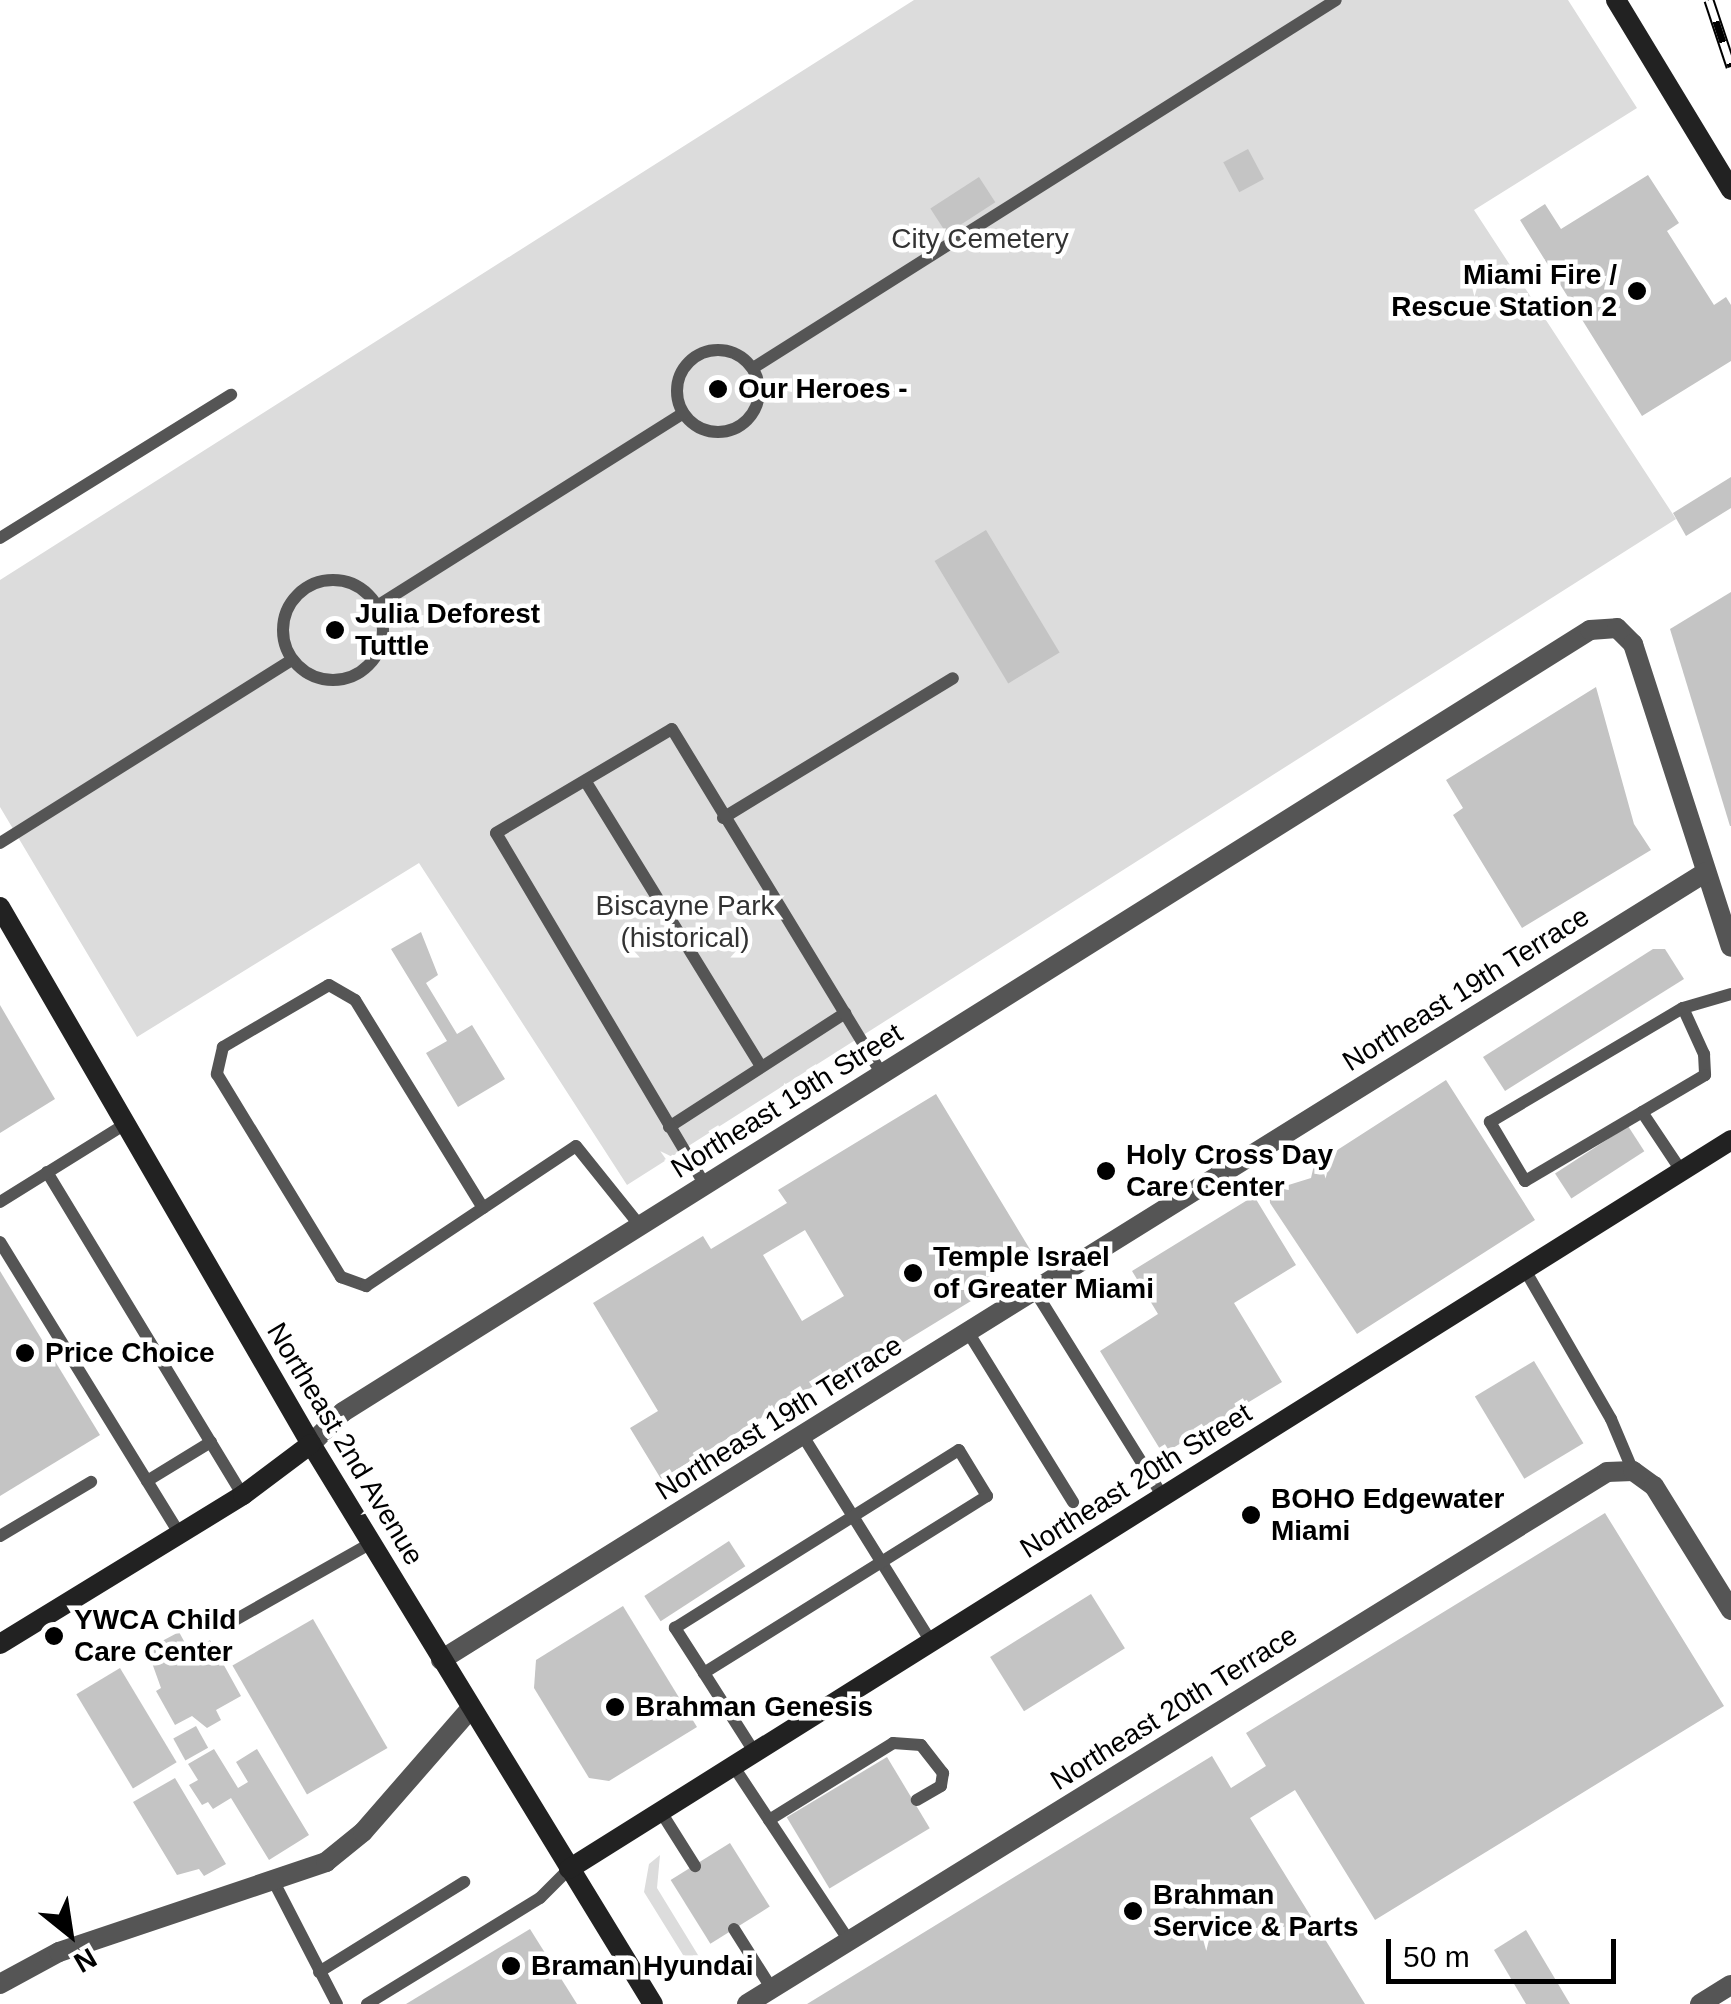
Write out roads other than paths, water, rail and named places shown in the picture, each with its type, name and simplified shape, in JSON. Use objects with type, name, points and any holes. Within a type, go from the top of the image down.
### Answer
[{"type":"main road","points":[[1616,0],[1731,190]]},
{"type":"main road","name":"Northeast 2nd Avenue","points":[[2,915],[440,1660],[653,2004]]},
{"type":"main road","name":"Northeast 20th Street","points":[[569,1869],[1731,1140]]},
{"type":"main road","name":"Northeast 19th Street","points":[[0,1644],[243,1495],[311,1444]]},
{"type":"street","name":"Northeast 19th Street","points":[[311,1444],[343,1412],[1590,630],[1616,628],[1633,644],[1706,872]]},
{"type":"street","points":[[1706,872],[1731,947]]},
{"type":"street","name":"Northeast 19th Terrace","points":[[440,1660],[1706,872]]},
{"type":"street","points":[[1633,1471],[1654,1486],[1731,1610]]},
{"type":"street","name":"Northeast 20th Terrace","points":[[762,1998],[1595,1478],[1633,1471]]},
{"type":"street","points":[[0,1984],[60,1952],[275,1884],[326,1862],[364,1832],[471,1708]]},
{"type":"street","points":[[1700,2004],[1731,1985]]},
{"type":"lane","points":[[753,368],[1336,0]]},
{"type":"lane","points":[[716,349],[753,368],[757,406],[740,425],[703,429],[683,413],[677,385],[690,360],[716,349]]},
{"type":"lane","points":[[0,538],[231,396]]},
{"type":"lane","points":[[377,606],[683,413]]},
{"type":"lane","points":[[320,582],[353,584],[377,606],[382,638],[376,654],[352,676],[318,679],[292,660],[282,629],[293,599],[306,588],[320,582]]},
{"type":"lane","points":[[0,843],[292,660]]},
{"type":"lane","points":[[724,818],[953,678]]},
{"type":"lane","points":[[705,1186],[496,833],[672,730],[882,1074]]},
{"type":"lane","points":[[586,782],[762,1067]]},
{"type":"lane","points":[[483,1208],[354,1000],[329,986],[223,1047],[217,1074],[341,1277],[366,1286],[483,1208],[576,1146],[640,1226]]},
{"type":"lane","points":[[1683,1008],[1704,1054],[1705,1075],[1526,1182],[1490,1122],[1683,1008],[1731,994]]},
{"type":"lane","points":[[669,1127],[844,1014]]},
{"type":"lane","points":[[1642,1112],[1682,1172]]},
{"type":"lane","points":[[0,1202],[127,1123]]},
{"type":"lane","points":[[48,1172],[243,1495]]},
{"type":"lane","points":[[0,1242],[180,1533]]},
{"type":"lane","points":[[1525,1270],[1611,1419],[1633,1471]]},
{"type":"lane","points":[[1035,1290],[1163,1497]]},
{"type":"lane","points":[[968,1332],[1073,1502]]},
{"type":"lane","points":[[803,1436],[931,1642]]},
{"type":"lane","points":[[148,1482],[211,1442]]},
{"type":"lane","points":[[704,1672],[987,1496],[959,1450],[676,1628],[756,1754]]},
{"type":"lane","points":[[0,1536],[91,1482]]},
{"type":"lane","points":[[235,1620],[372,1543]]},
{"type":"lane","points":[[770,1820],[893,1743],[922,1745],[943,1773],[941,1786],[917,1800]]},
{"type":"lane","points":[[734,1767],[849,1941]]},
{"type":"lane","points":[[661,1812],[695,1866]]},
{"type":"lane","points":[[802,1870],[816,1862]]},
{"type":"lane","points":[[367,2004],[540,1898],[569,1869]]},
{"type":"lane","points":[[319,1972],[464,1882]]},
{"type":"lane","points":[[275,1884],[337,2004]]},
{"type":"lane","points":[[734,1928],[762,1998]]},
{"type":"railway","points":[[1709,0],[1731,66]]},
{"type":"place","name":"Miami Fire / Rescue Station 2","points":[[1637,291]]},
{"type":"place","name":"Our Heroes -","points":[[718,389]]},
{"type":"place","name":"Julia Deforest Tuttle","points":[[335,630]]},
{"type":"place","name":"Holy Cross Day Care Center","points":[[1106,1171]]},
{"type":"place","name":"Temple Israel of Greater Miami","points":[[913,1273]]},
{"type":"place","name":"Price Choice","points":[[25,1353]]},
{"type":"place","name":"BOHO Edgewater Miami","points":[[1251,1515]]},
{"type":"place","name":"YWCA Child Care Center","points":[[54,1636]]},
{"type":"place","name":"Brahman Genesis","points":[[615,1707]]},
{"type":"place","name":"Brahman Service & Parts","points":[[1133,1911]]},
{"type":"place","name":"Braman Hyundai","points":[[511,1966]]},
{"type":"park label","name":"City Cemetery","points":[[980,239]]},
{"type":"park label","name":"Biscayne Park (historical)","points":[[685,922]]}]
